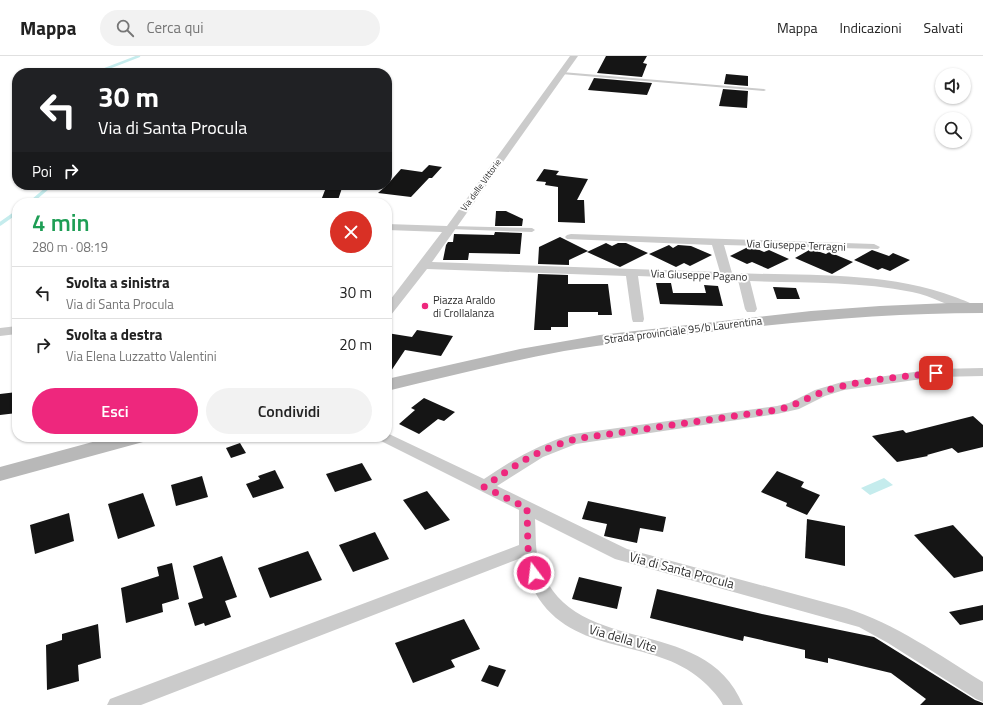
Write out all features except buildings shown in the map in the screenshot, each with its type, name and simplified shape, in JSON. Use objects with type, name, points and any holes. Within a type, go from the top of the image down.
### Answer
[{"type":"main road","name":"Strada provinciale 95/b Laurentina","points":[[392,384],[564,346],[633,336],[811,315],[923,309],[976,308]]},
{"type":"main road","points":[[0,474],[118,442]]},
{"type":"street","name":"Via delle Vittorie","points":[[392,301],[424,265],[574,56]]},
{"type":"street","points":[[392,227],[450,229]]},
{"type":"street","name":"Via Giuseppe Terragni","points":[[571,238],[874,247]]},
{"type":"street","points":[[717,242],[727,276]]},
{"type":"street","name":"Via Giuseppe Pagano","points":[[424,265],[858,281],[899,285],[936,294],[976,308]]},
{"type":"street","points":[[632,273],[638,319]]},
{"type":"street","points":[[743,277],[752,309]]},
{"type":"street","points":[[0,332],[12,331]]},
{"type":"street","points":[[484,487],[530,456],[552,446],[574,439],[777,410],[798,404],[830,389],[846,386],[936,373],[983,372]]},
{"type":"street","name":"Via di Santa Procula","points":[[392,441],[607,548],[629,557],[826,608],[866,622],[904,643],[983,693]]},
{"type":"street","name":"Via della Vite","points":[[527,508],[528,548],[533,568],[539,583],[550,602],[564,616],[579,626],[592,631],[684,657],[708,673],[724,689],[733,705]]},
{"type":"street","points":[[117,705],[528,548]]},
{"type":"lane","points":[[562,73],[764,90]]},
{"type":"lane","points":[[450,229],[532,230]]},
{"type":"water","points":[[884,478],[893,485],[870,495],[861,488]]},
{"type":"waterway","points":[[108,68],[139,56]]},
{"type":"waterway","points":[[36,198],[45,190]]},
{"type":"waterway","points":[[0,224],[12,216]]},
{"type":"place","name":"Piazza Araldo di Crollalanza","points":[[425,306]]},
{"type":"route","points":[[534,573],[528,548],[527,508],[484,487],[523,460],[546,448],[574,439],[777,410],[794,406],[820,393],[836,388],[936,373]]}]
